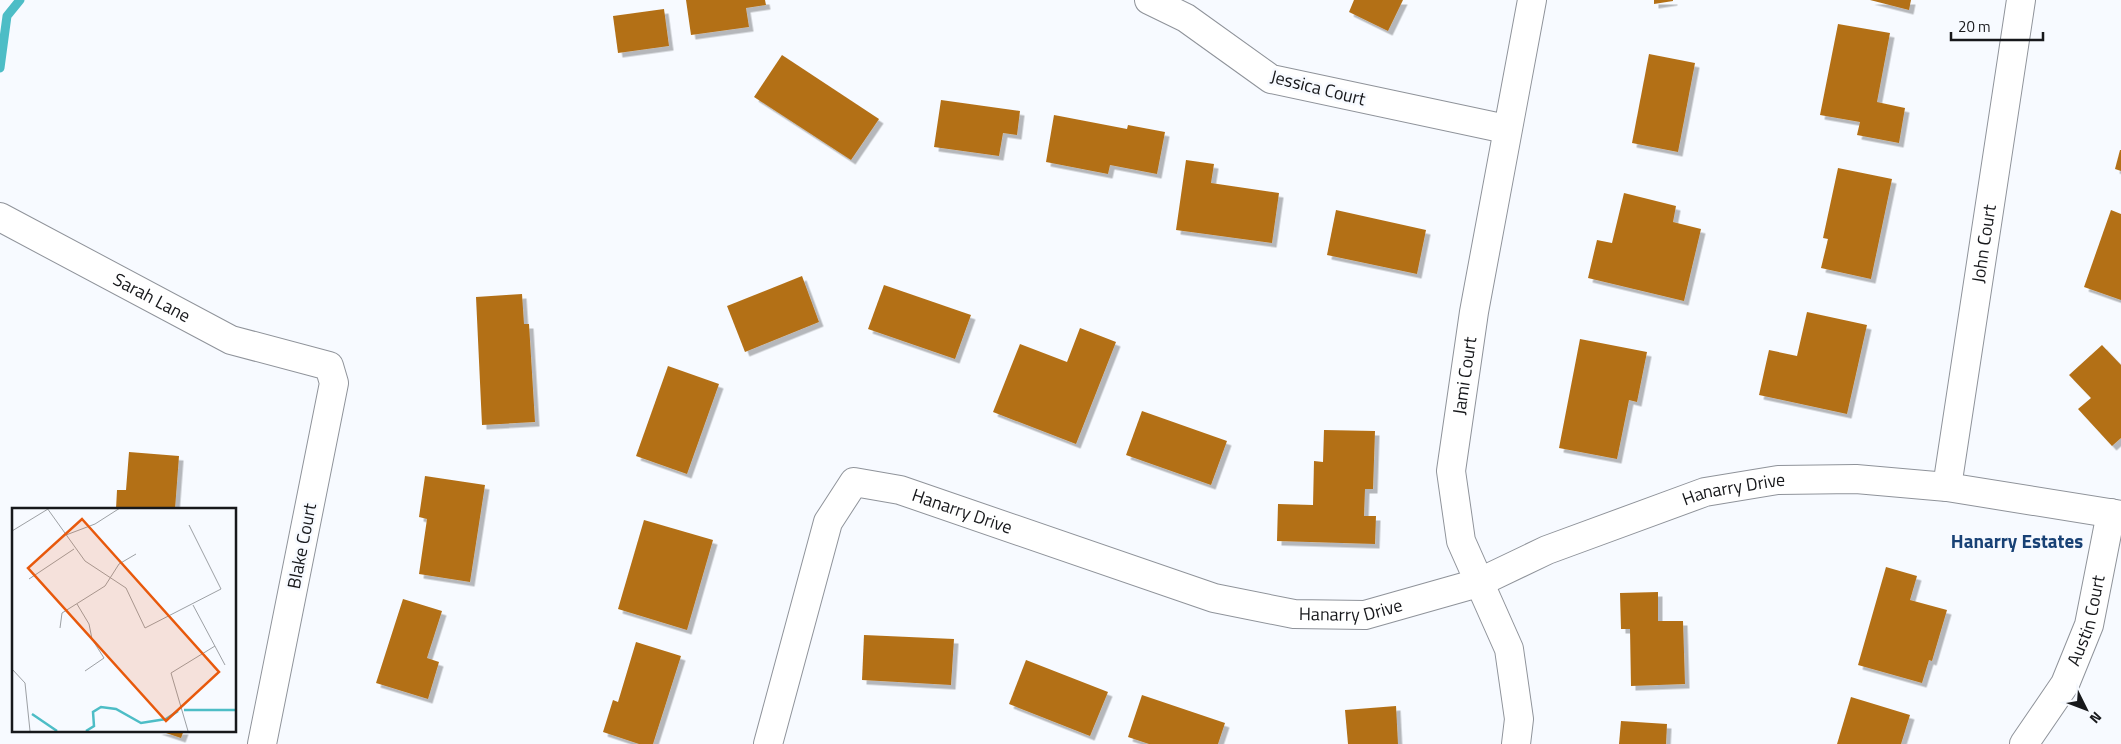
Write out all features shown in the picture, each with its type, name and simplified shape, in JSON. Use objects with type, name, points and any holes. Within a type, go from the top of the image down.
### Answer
[{"type":"street","name":"Jessica Court","points":[[1149,0],[1186,18],[1271,79],[1506,129]]},
{"type":"street","name":"Jami Court","points":[[1516,744],[1519,719],[1509,648],[1478,583],[1461,541],[1451,470],[1474,312],[1496,198],[1506,129],[1532,0]]},
{"type":"street","name":"John Court","points":[[1947,486],[2021,0]]},
{"type":"street","name":"Sarah Lane","points":[[0,217],[231,340],[311,360]]},
{"type":"street","name":"Blake Court","points":[[262,744],[334,383],[329,366],[311,360]]},
{"type":"street","name":"Hanarry Drive","points":[[768,744],[828,522],[854,482],[900,490],[1214,598],[1294,614],[1365,616],[1478,583],[1547,550],[1706,492],[1778,480],[1856,479],[1947,486],[2116,514]]},
{"type":"street","name":"Austin Court","points":[[2024,744],[2065,684],[2089,625],[2116,514]]},
{"type":"building","points":[[686,0],[765,0],[766,5],[746,8],[749,27],[691,35]]},
{"type":"building","points":[[1354,0],[1403,0],[1388,31],[1349,12]]},
{"type":"building","points":[[1654,0],[1673,0],[1673,1],[1654,4]]},
{"type":"building","points":[[1870,0],[1911,0],[1909,10]]},
{"type":"building","points":[[664,9],[669,46],[618,53],[613,16]]},
{"type":"building","points":[[1838,24],[1890,33],[1877,102],[1905,108],[1899,143],[1857,135],[1860,122],[1820,115]]},
{"type":"building","points":[[1649,54],[1695,63],[1678,152],[1632,143]]},
{"type":"building","points":[[782,55],[879,119],[851,160],[754,97]]},
{"type":"building","points":[[941,100],[1020,111],[1017,135],[1003,133],[999,156],[934,147]]},
{"type":"building","points":[[1054,115],[1127,129],[1128,125],[1165,132],[1157,174],[1110,165],[1108,174],[1046,162]]},
{"type":"building","points":[[2121,150],[2121,171],[2115,169]]},
{"type":"building","points":[[1186,160],[1214,164],[1211,183],[1279,193],[1272,243],[1176,230]]},
{"type":"building","points":[[1838,168],[1892,179],[1871,279],[1821,268],[1828,239],[1823,238]]},
{"type":"building","points":[[1624,193],[1676,206],[1673,222],[1701,229],[1684,301],[1588,278],[1597,240],[1612,243]]},
{"type":"building","points":[[1336,210],[1426,230],[1417,274],[1327,255]]},
{"type":"building","points":[[2111,210],[2121,214],[2121,300],[2084,287]]},
{"type":"building","points":[[802,276],[819,322],[745,352],[727,306]]},
{"type":"building","points":[[884,285],[971,315],[955,359],[868,329]]},
{"type":"building","points":[[522,294],[524,324],[529,324],[535,422],[482,425],[476,297]]},
{"type":"building","points":[[1807,312],[1867,325],[1847,414],[1759,395],[1769,350],[1797,356]]},
{"type":"building","points":[[1080,328],[1116,342],[1076,444],[993,412],[1020,344],[1067,362]]},
{"type":"building","points":[[1580,339],[1647,352],[1637,402],[1629,400],[1617,459],[1559,448]]},
{"type":"building","points":[[2102,345],[2121,365],[2121,438],[2112,446],[2078,409],[2091,398],[2069,375]]},
{"type":"building","points":[[668,366],[719,384],[687,474],[636,456]]},
{"type":"building","points":[[1142,411],[1227,441],[1211,485],[1126,455]]},
{"type":"building","points":[[1324,430],[1375,431],[1373,489],[1365,489],[1364,516],[1376,516],[1375,544],[1277,541],[1278,504],[1313,505],[1314,461],[1323,462]]},
{"type":"building","points":[[129,452],[179,456],[175,508],[116,508],[117,490],[126,490]]},
{"type":"building","points":[[425,476],[485,485],[470,582],[419,574],[427,519],[419,517]]},
{"type":"building","points":[[644,520],[713,540],[687,630],[618,609]]},
{"type":"building","points":[[1886,567],[1917,576],[1910,600],[1947,610],[1932,661],[1929,660],[1922,683],[1858,665]]},
{"type":"building","points":[[1658,592],[1658,621],[1683,621],[1685,684],[1631,686],[1630,629],[1621,629],[1620,593]]},
{"type":"building","points":[[403,599],[442,611],[427,658],[439,662],[428,699],[376,683]]},
{"type":"building","points":[[864,635],[954,639],[951,685],[862,680]]},
{"type":"building","points":[[636,642],[681,656],[653,744],[639,744],[603,732],[613,700],[618,702]]},
{"type":"building","points":[[1026,660],[1108,692],[1090,736],[1009,704]]},
{"type":"building","points":[[1142,695],[1225,723],[1218,744],[1149,744],[1128,737]]},
{"type":"building","points":[[1851,697],[1910,715],[1901,744],[1837,744]]},
{"type":"building","points":[[1396,706],[1398,744],[1348,744],[1345,710]]},
{"type":"building","points":[[1621,721],[1667,724],[1666,744],[1619,744]]},
{"type":"building","points":[[163,732],[183,732],[181,738]]},
{"type":"waterway","points":[[0,68],[7,16],[20,0]]},
{"type":"district","name":"Hanarry Estates","points":[[2017,541]]}]
